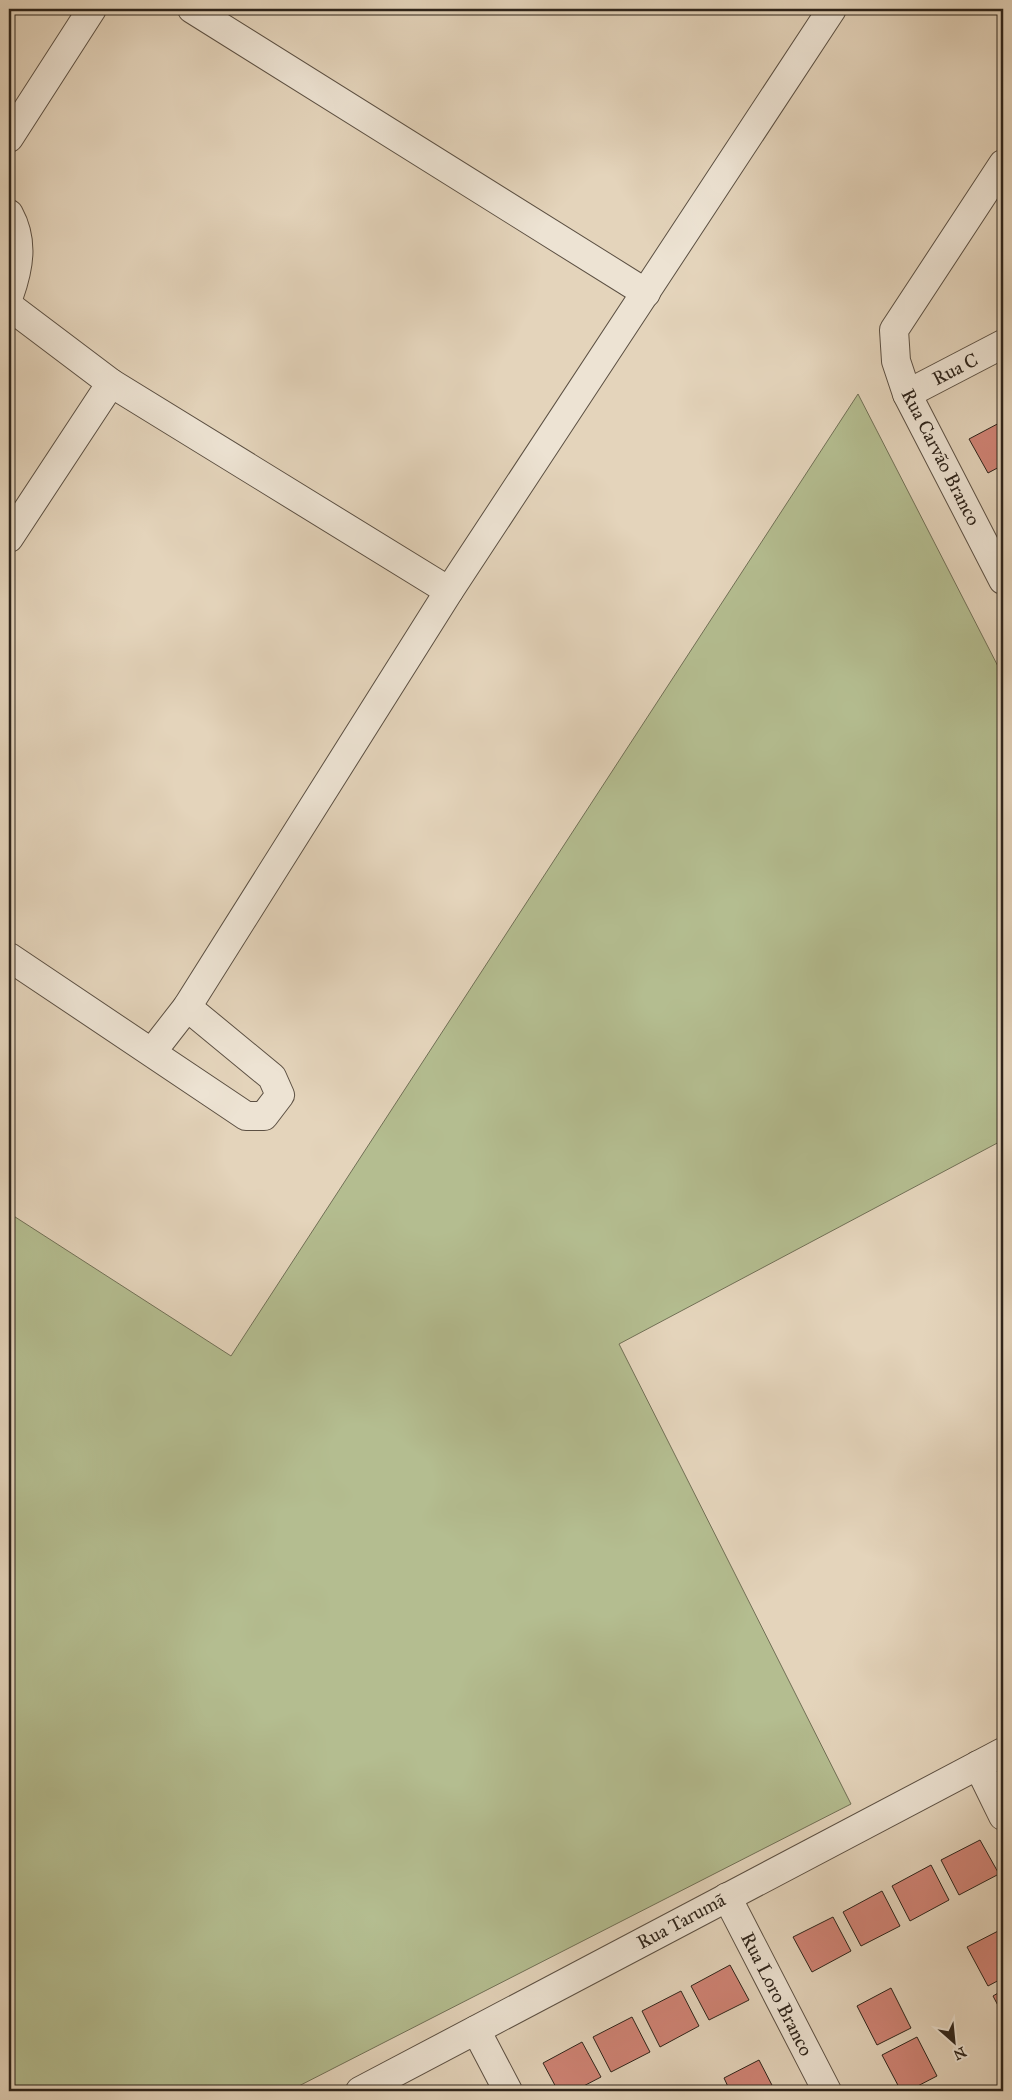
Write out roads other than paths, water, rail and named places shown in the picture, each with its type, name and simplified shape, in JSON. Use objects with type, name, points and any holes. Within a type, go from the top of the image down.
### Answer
[{"type":"street","points":[[9,138],[92,9]]},
{"type":"street","points":[[192,9],[646,293]]},
{"type":"street","points":[[152,1052],[187,1007],[449,591],[832,9]]},
{"type":"street","name":"Rua Carvão Branco","points":[[1003,164],[894,330],[896,360],[907,394],[1003,580]]},
{"type":"street","points":[[9,214],[14,222],[19,248],[18,273],[9,296]]},
{"type":"street","points":[[9,306],[111,383],[449,591]]},
{"type":"street","name":"Rua C","points":[[907,394],[1003,344]]},
{"type":"street","points":[[9,538],[111,383]]},
{"type":"street","points":[[9,957],[246,1116],[264,1116],[280,1094],[272,1078],[187,1007]]},
{"type":"street","name":"Rua Tarumã","points":[[360,2091],[1003,1752]]},
{"type":"street","points":[[978,1765],[1003,1816]]},
{"type":"street","name":"Rua Loro Branco","points":[[727,1897],[827,2091]]},
{"type":"street","points":[[476,2030],[508,2091]]}]
